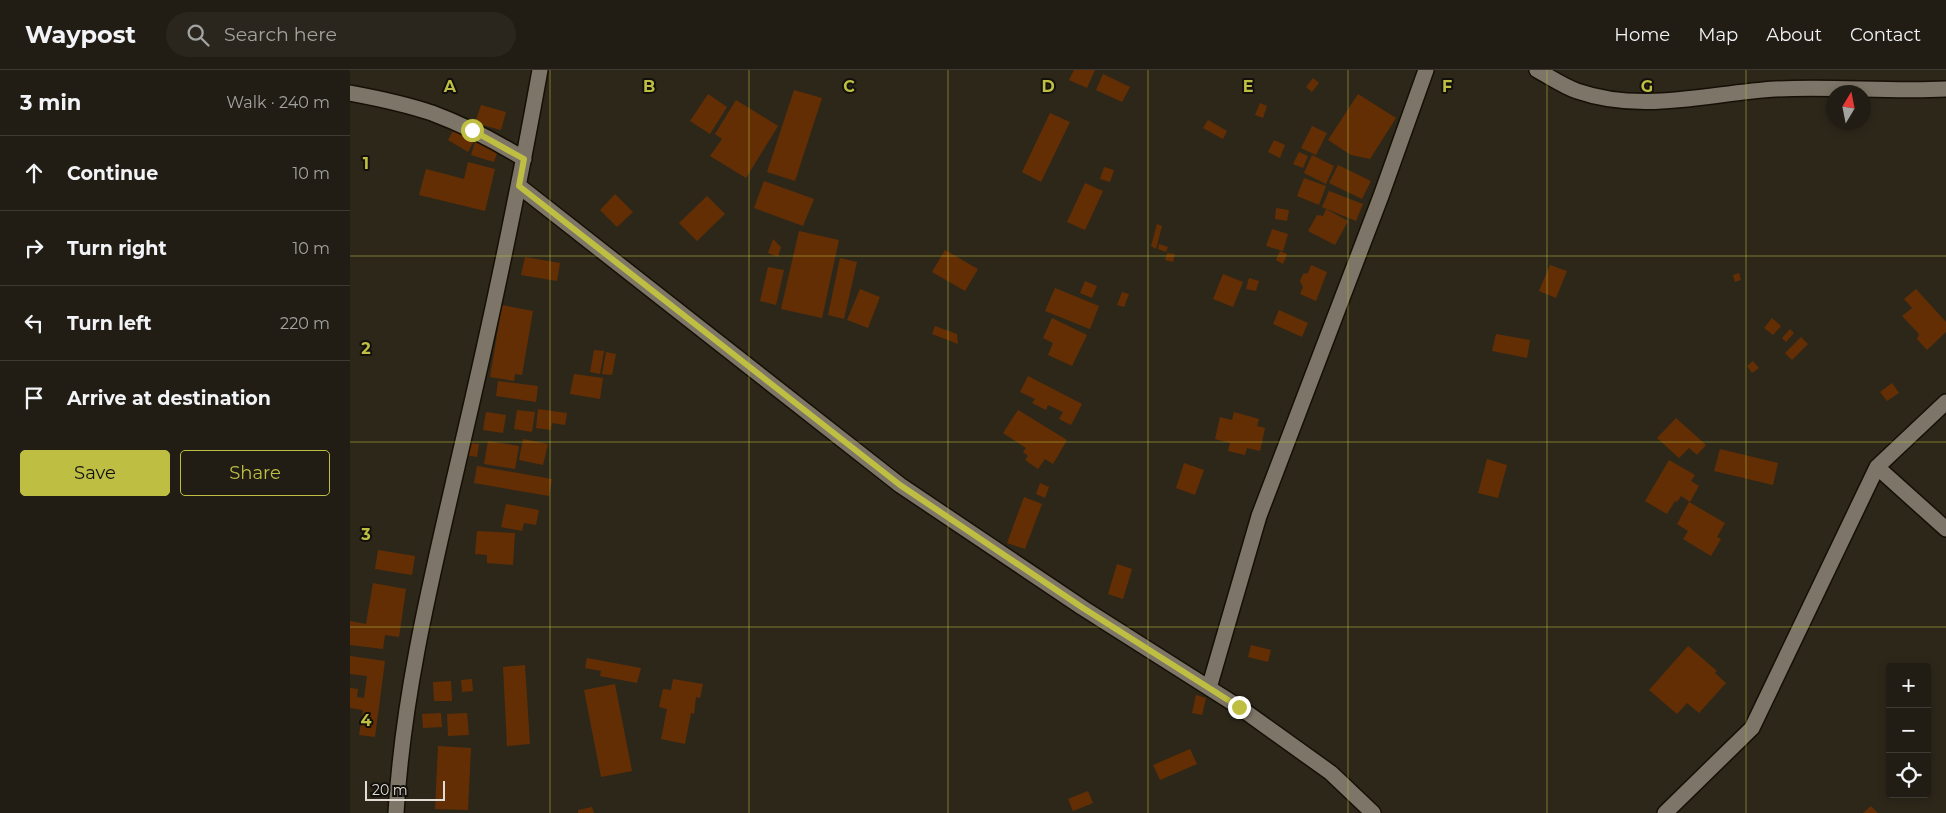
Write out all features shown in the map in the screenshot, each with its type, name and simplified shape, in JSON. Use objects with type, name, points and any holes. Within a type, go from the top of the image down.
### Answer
[{"type":"street","points":[[396,813],[398,776],[421,626],[519,186],[540,70]]},
{"type":"street","points":[[1209,688],[1259,516],[1381,196],[1426,70]]},
{"type":"street","points":[[1537,70],[1576,91],[1627,102],[1699,99],[1776,89],[1830,88],[1909,91],[1946,89]]},
{"type":"street","points":[[350,93],[431,113],[472,130],[524,159]]},
{"type":"street","points":[[519,186],[900,485],[1083,608],[1209,688],[1331,773],[1373,813]]},
{"type":"street","points":[[1666,813],[1752,728],[1877,467],[1946,402]]},
{"type":"street","points":[[1877,467],[1946,530]]},
{"type":"building","points":[[1074,70],[1095,70],[1087,88],[1069,80]]},
{"type":"building","points":[[1103,74],[1130,87],[1122,102],[1096,90]]},
{"type":"building","points":[[1313,78],[1319,83],[1312,92],[1306,87]]},
{"type":"building","points":[[794,90],[822,98],[795,181],[767,172]]},
{"type":"building","points":[[708,94],[727,107],[710,134],[690,121]]},
{"type":"building","points":[[1358,94],[1396,118],[1370,159],[1351,155],[1328,140]]},
{"type":"building","points":[[736,100],[778,126],[746,178],[710,156],[722,139],[715,134]]},
{"type":"building","points":[[1260,103],[1267,106],[1263,118],[1255,115]]},
{"type":"building","points":[[481,105],[506,112],[501,130],[475,123]]},
{"type":"building","points":[[1050,113],[1070,122],[1041,182],[1022,172]]},
{"type":"building","points":[[1208,120],[1227,131],[1223,139],[1203,128]]},
{"type":"building","points":[[1312,126],[1327,133],[1316,155],[1301,148]]},
{"type":"building","points":[[454,129],[474,141],[468,152],[448,140]]},
{"type":"building","points":[[1274,140],[1285,145],[1280,158],[1268,152]]},
{"type":"building","points":[[475,142],[498,150],[494,162],[471,155]]},
{"type":"building","points":[[1299,152],[1308,156],[1303,168],[1293,164]]},
{"type":"building","points":[[1312,155],[1334,166],[1326,184],[1304,173]]},
{"type":"building","points":[[468,162],[495,169],[485,211],[419,195],[426,169],[464,179]]},
{"type":"building","points":[[1338,165],[1371,181],[1362,199],[1329,183]]},
{"type":"building","points":[[1104,167],[1114,170],[1110,182],[1100,179]]},
{"type":"building","points":[[1304,178],[1326,186],[1319,205],[1297,196]]},
{"type":"building","points":[[764,181],[814,199],[803,226],[754,208]]},
{"type":"building","points":[[1085,183],[1103,191],[1085,230],[1067,222]]},
{"type":"building","points":[[1329,191],[1363,204],[1356,221],[1322,207]]},
{"type":"building","points":[[615,194],[633,212],[617,227],[600,210]]},
{"type":"building","points":[[707,196],[725,214],[697,241],[679,223]]},
{"type":"building","points":[[1276,208],[1289,210],[1287,221],[1275,219]]},
{"type":"building","points":[[1326,209],[1348,221],[1335,245],[1308,231],[1317,215],[1323,216]]},
{"type":"building","points":[[1157,224],[1162,226],[1156,249],[1151,246]]},
{"type":"building","points":[[1272,229],[1288,234],[1283,251],[1266,246]]},
{"type":"building","points":[[799,231],[839,240],[822,318],[781,309]]},
{"type":"building","points":[[773,239],[781,247],[778,257],[768,253]]},
{"type":"building","points":[[1159,244],[1168,247],[1166,252],[1158,249]]},
{"type":"building","points":[[945,250],[978,269],[965,291],[932,272]]},
{"type":"building","points":[[1280,251],[1287,254],[1283,264],[1276,260]]},
{"type":"building","points":[[1167,253],[1175,254],[1173,262],[1165,260]]},
{"type":"building","points":[[525,257],[560,263],[557,281],[521,275]]},
{"type":"building","points":[[840,258],[857,262],[844,319],[828,315]]},
{"type":"building","points":[[1311,265],[1327,272],[1316,301],[1300,294],[1303,287],[1300,281],[1303,274],[1308,273]]},
{"type":"building","points":[[1550,265],[1567,271],[1556,298],[1539,291]]},
{"type":"building","points":[[768,267],[784,270],[776,305],[760,301]]},
{"type":"building","points":[[1739,273],[1741,280],[1735,282],[1733,275]]},
{"type":"building","points":[[1223,274],[1243,282],[1233,307],[1213,299]]},
{"type":"building","points":[[1249,278],[1259,281],[1256,291],[1246,289]]},
{"type":"building","points":[[1085,281],[1097,286],[1092,298],[1080,293]]},
{"type":"building","points":[[1055,288],[1099,306],[1090,329],[1045,311]]},
{"type":"building","points":[[860,289],[880,297],[868,328],[847,320]]},
{"type":"building","points":[[1916,289],[1946,322],[1946,332],[1927,350],[1917,339],[1919,334],[1902,316],[1912,308],[1904,299]]},
{"type":"building","points":[[1122,292],[1129,294],[1124,307],[1117,305]]},
{"type":"building","points":[[502,305],[533,311],[522,375],[515,374],[514,381],[490,377]]},
{"type":"building","points":[[1279,310],[1308,323],[1302,337],[1273,324]]},
{"type":"building","points":[[1052,318],[1087,335],[1072,366],[1048,355],[1053,343],[1043,338]]},
{"type":"building","points":[[1772,318],[1781,326],[1773,335],[1764,328]]},
{"type":"building","points":[[935,326],[957,334],[958,344],[932,334]]},
{"type":"building","points":[[1790,329],[1794,333],[1786,342],[1782,338]]},
{"type":"building","points":[[1496,334],[1530,340],[1527,358],[1492,351]]},
{"type":"building","points":[[1801,337],[1808,344],[1792,360],[1785,353]]},
{"type":"building","points":[[594,350],[604,351],[600,374],[590,372]]},
{"type":"building","points":[[606,352],[616,354],[612,375],[602,374]]},
{"type":"building","points":[[1753,361],[1759,368],[1752,373],[1747,366]]},
{"type":"building","points":[[574,374],[603,378],[600,399],[570,394]]},
{"type":"building","points":[[1028,376],[1082,404],[1071,425],[1059,419],[1063,412],[1048,405],[1046,410],[1032,403],[1035,399],[1020,392]]},
{"type":"building","points":[[498,381],[538,386],[536,402],[496,396]]},
{"type":"building","points":[[1892,383],[1899,393],[1887,401],[1880,392]]},
{"type":"building","points":[[538,409],[567,413],[565,425],[552,423],[551,430],[536,428]]},
{"type":"building","points":[[517,410],[535,412],[532,432],[514,429]]},
{"type":"building","points":[[1018,410],[1067,440],[1053,464],[1045,459],[1038,469],[1025,460],[1028,456],[1023,452],[1026,448],[1003,433]]},
{"type":"building","points":[[486,412],[506,415],[503,433],[483,430]]},
{"type":"building","points":[[1234,412],[1259,419],[1257,426],[1265,428],[1260,451],[1247,448],[1245,455],[1228,451],[1230,443],[1215,439],[1220,417],[1232,420]]},
{"type":"building","points":[[1676,418],[1706,445],[1697,455],[1689,448],[1679,458],[1657,438]]},
{"type":"building","points":[[523,439],[548,444],[543,465],[519,460]]},
{"type":"building","points":[[488,441],[519,446],[515,469],[484,464]]},
{"type":"building","points":[[468,443],[479,444],[477,457],[466,455]]},
{"type":"building","points":[[1720,449],[1778,463],[1773,485],[1714,471]]},
{"type":"building","points":[[1487,459],[1507,465],[1498,498],[1478,493]]},
{"type":"building","points":[[1669,460],[1695,475],[1691,481],[1699,486],[1690,502],[1681,496],[1677,502],[1675,501],[1667,514],[1645,501]]},
{"type":"building","points":[[1184,463],[1204,470],[1195,495],[1176,488]]},
{"type":"building","points":[[477,466],[552,479],[549,496],[474,483]]},
{"type":"building","points":[[1040,483],[1049,487],[1045,498],[1036,494]]},
{"type":"building","points":[[1024,497],[1042,504],[1025,549],[1007,543]]},
{"type":"building","points":[[1689,502],[1725,523],[1717,537],[1721,539],[1711,556],[1683,539],[1688,531],[1677,524]]},
{"type":"building","points":[[506,504],[539,510],[536,525],[524,523],[522,531],[501,527]]},
{"type":"building","points":[[477,531],[515,533],[513,565],[487,563],[487,555],[475,554]]},
{"type":"building","points":[[378,550],[415,556],[412,575],[375,569]]},
{"type":"building","points":[[1117,564],[1132,569],[1123,599],[1108,594]]},
{"type":"building","points":[[373,583],[406,589],[399,637],[385,635],[383,649],[350,645],[350,621],[366,624]]},
{"type":"building","points":[[1251,645],[1271,650],[1268,662],[1248,657]]},
{"type":"building","points":[[1688,646],[1717,671],[1715,673],[1726,683],[1699,713],[1687,703],[1677,714],[1649,690]]},
{"type":"building","points":[[350,656],[385,661],[375,737],[359,735],[363,710],[350,708],[350,688],[358,689],[357,697],[364,698],[367,676],[350,674]]},
{"type":"building","points":[[587,658],[641,668],[637,683],[600,676],[601,671],[585,668]]},
{"type":"building","points":[[525,665],[530,744],[507,746],[503,667]]},
{"type":"building","points":[[472,679],[473,691],[462,692],[461,680]]},
{"type":"building","points":[[673,679],[703,684],[700,698],[696,697],[694,714],[691,713],[685,744],[661,739],[667,709],[659,707],[663,689],[671,690]]},
{"type":"building","points":[[451,681],[452,701],[434,701],[433,682]]},
{"type":"building","points":[[615,684],[632,771],[601,777],[584,690]]},
{"type":"building","points":[[1196,695],[1206,698],[1202,715],[1192,713]]},
{"type":"building","points":[[441,713],[442,727],[423,728],[422,714]]},
{"type":"building","points":[[467,713],[469,735],[448,736],[447,714]]},
{"type":"building","points":[[438,746],[471,748],[468,810],[435,809]]},
{"type":"building","points":[[1190,749],[1197,764],[1160,780],[1153,765]]},
{"type":"building","points":[[1088,791],[1093,803],[1073,811],[1068,799]]},
{"type":"building","points":[[1871,806],[1878,813],[1863,813]]},
{"type":"building","points":[[592,807],[594,813],[578,813],[578,810]]},
{"type":"route","points":[[472,130],[524,159],[519,186],[900,485],[1083,608],[1239,707]]}]
